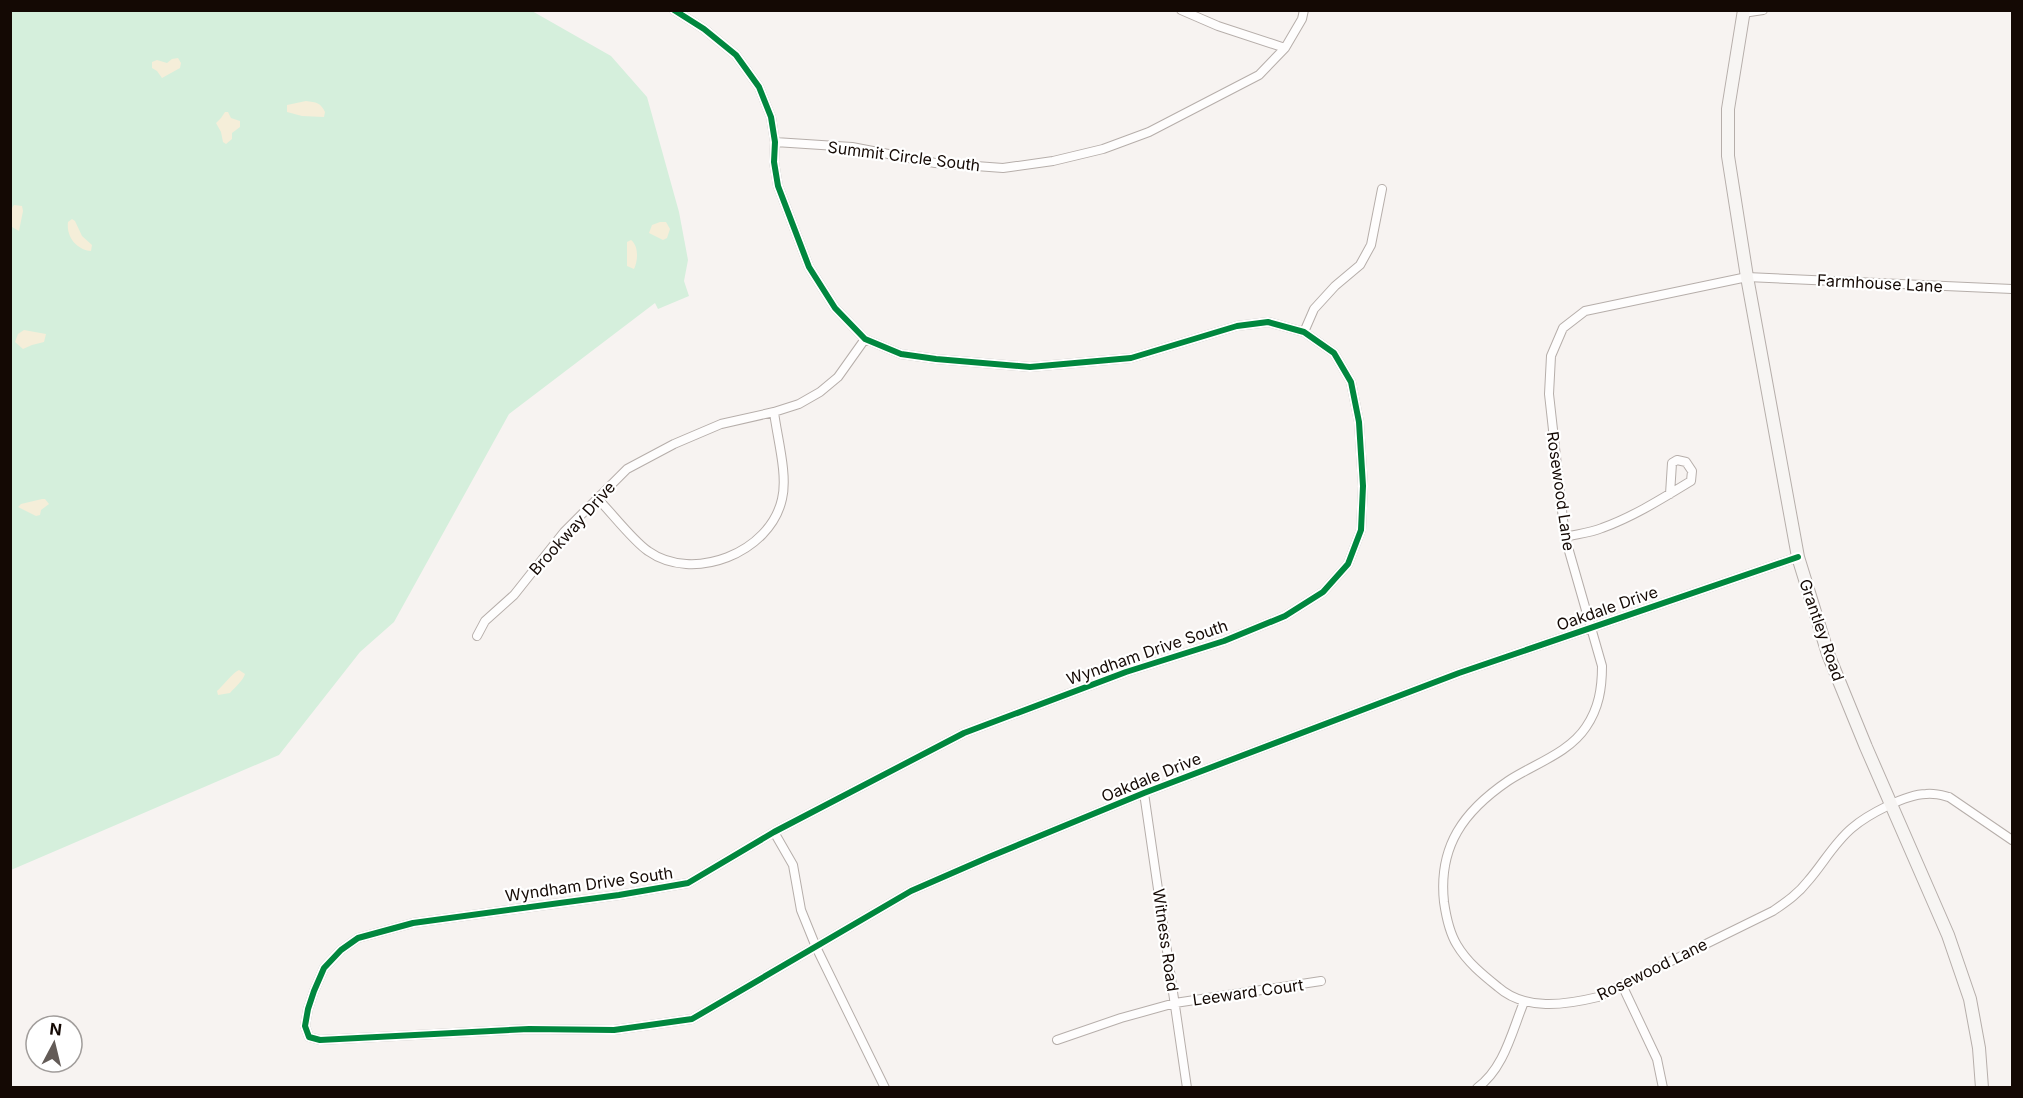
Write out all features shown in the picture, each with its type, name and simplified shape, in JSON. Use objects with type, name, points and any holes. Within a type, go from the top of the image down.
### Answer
[{"type":"street","name":"Wyndham Drive South","points":[[529,1029],[320,1040],[309,1037],[305,1026],[314,991],[324,969],[341,950],[358,938],[413,922],[619,895],[688,883],[774,832],[964,733],[1126,672],[1224,641],[1285,616],[1323,592],[1348,564],[1361,530],[1363,483],[1359,422],[1351,382],[1334,353],[1304,332],[1268,322],[1237,326],[1131,358],[1030,367],[901,354],[864,339],[835,308],[809,267],[778,186],[771,117],[759,87],[736,55],[705,29],[674,10]]},
{"type":"street","points":[[1181,10],[1218,26],[1285,48]]},
{"type":"street","name":"Summit Circle South","points":[[775,142],[852,147],[935,163],[1003,168],[1053,161],[1103,149],[1149,132],[1259,75],[1285,48],[1302,19],[1304,10]]},
{"type":"street","points":[[1743,12],[1763,10]]},
{"type":"street","name":"Grantley Road","points":[[1743,12],[1732,77],[1727,134],[1731,183],[1798,557],[1828,654],[1948,935],[1970,999],[1979,1048],[1982,1088]]},
{"type":"street","points":[[1304,332],[1314,309],[1335,286],[1360,265],[1371,245],[1382,189]]},
{"type":"street","name":"Farmhouse Lane","points":[[1747,277],[2013,289]]},
{"type":"street","name":"Rosewood Lane","points":[[1747,277],[1584,311],[1563,328],[1551,356],[1549,394],[1565,537],[1602,666],[1602,687],[1597,705],[1586,727],[1572,742],[1509,781],[1475,808],[1456,832],[1444,862],[1442,887],[1446,916],[1456,944],[1484,976],[1501,990],[1524,1002],[1568,1004],[1598,997],[1773,911],[1793,897],[1807,883],[1836,843],[1852,828],[1892,805],[1924,794],[1949,797],[2013,840]]},
{"type":"street","name":"Brookway Drive","points":[[477,636],[486,621],[514,595],[564,532],[627,469],[674,444],[721,424],[799,404],[820,392],[838,377],[864,339]]},
{"type":"street","points":[[597,498],[647,550],[667,561],[694,565],[720,561],[741,550],[761,535],[775,518],[783,498],[783,473],[774,412]]},
{"type":"street","points":[[1565,537],[1602,529],[1670,494]]},
{"type":"street","name":"Oakdale Drive","points":[[529,1029],[614,1030],[692,1019],[911,891],[1000,852],[1144,793],[1459,673],[1798,557]]},
{"type":"street","name":"Witness Road","points":[[1144,793],[1187,1088]]},
{"type":"street","points":[[774,832],[793,865],[801,910],[816,947],[885,1088]]},
{"type":"street","name":"Leeward Court","points":[[1057,1040],[1120,1017],[1175,1003],[1322,981]]},
{"type":"street","points":[[1623,985],[1657,1059],[1664,1088]]},
{"type":"street","points":[[1477,1088],[1503,1055],[1524,1002]]},
{"type":"green space","points":[[11,11],[532,11],[611,56],[647,97],[679,212],[688,260],[684,281],[689,296],[658,309],[655,303],[509,414],[394,622],[360,652],[279,755],[11,870]]},
{"type":"sand","points":[[178,58],[181,63],[180,68],[162,78],[152,68],[152,62],[157,60],[167,63]]},
{"type":"sand","points":[[306,101],[320,105],[325,112],[324,117],[302,116],[287,112],[287,105]]},
{"type":"sand","points":[[225,112],[228,112],[231,118],[240,121],[240,127],[232,133],[232,139],[226,144],[223,142],[216,123]]},
{"type":"sand","points":[[14,205],[22,206],[23,211],[19,231],[11,224],[11,212]]},
{"type":"sand","points":[[72,219],[82,236],[92,245],[91,251],[73,242],[68,228],[68,222]]},
{"type":"sand","points":[[666,222],[670,229],[667,238],[663,240],[649,233],[652,225]]},
{"type":"sand","points":[[631,240],[637,254],[634,269],[627,266],[627,242]]},
{"type":"sand","points":[[24,330],[46,334],[44,342],[23,349],[15,342],[18,334]]},
{"type":"sand","points":[[42,499],[49,504],[41,510],[40,515],[36,516],[18,507],[21,504]]},
{"type":"sand","points":[[239,670],[245,674],[240,682],[230,693],[218,695],[217,691]]},
{"type":"cycle path","points":[[674,10],[704,29],[736,55],[759,87],[771,117],[778,186],[809,267],[835,308],[865,339],[901,354],[1030,367],[1131,358],[1237,326],[1268,322],[1304,332],[1334,353],[1351,382],[1359,422],[1363,486],[1361,530],[1348,564],[1323,592],[1285,616],[1224,641],[1126,672],[964,733],[774,832],[688,883],[619,895],[413,923],[358,938],[341,950],[324,968],[308,1009],[305,1026],[309,1037],[320,1040],[529,1029],[614,1030],[692,1019],[911,891],[989,857],[1144,793],[1459,673],[1798,557]]}]
